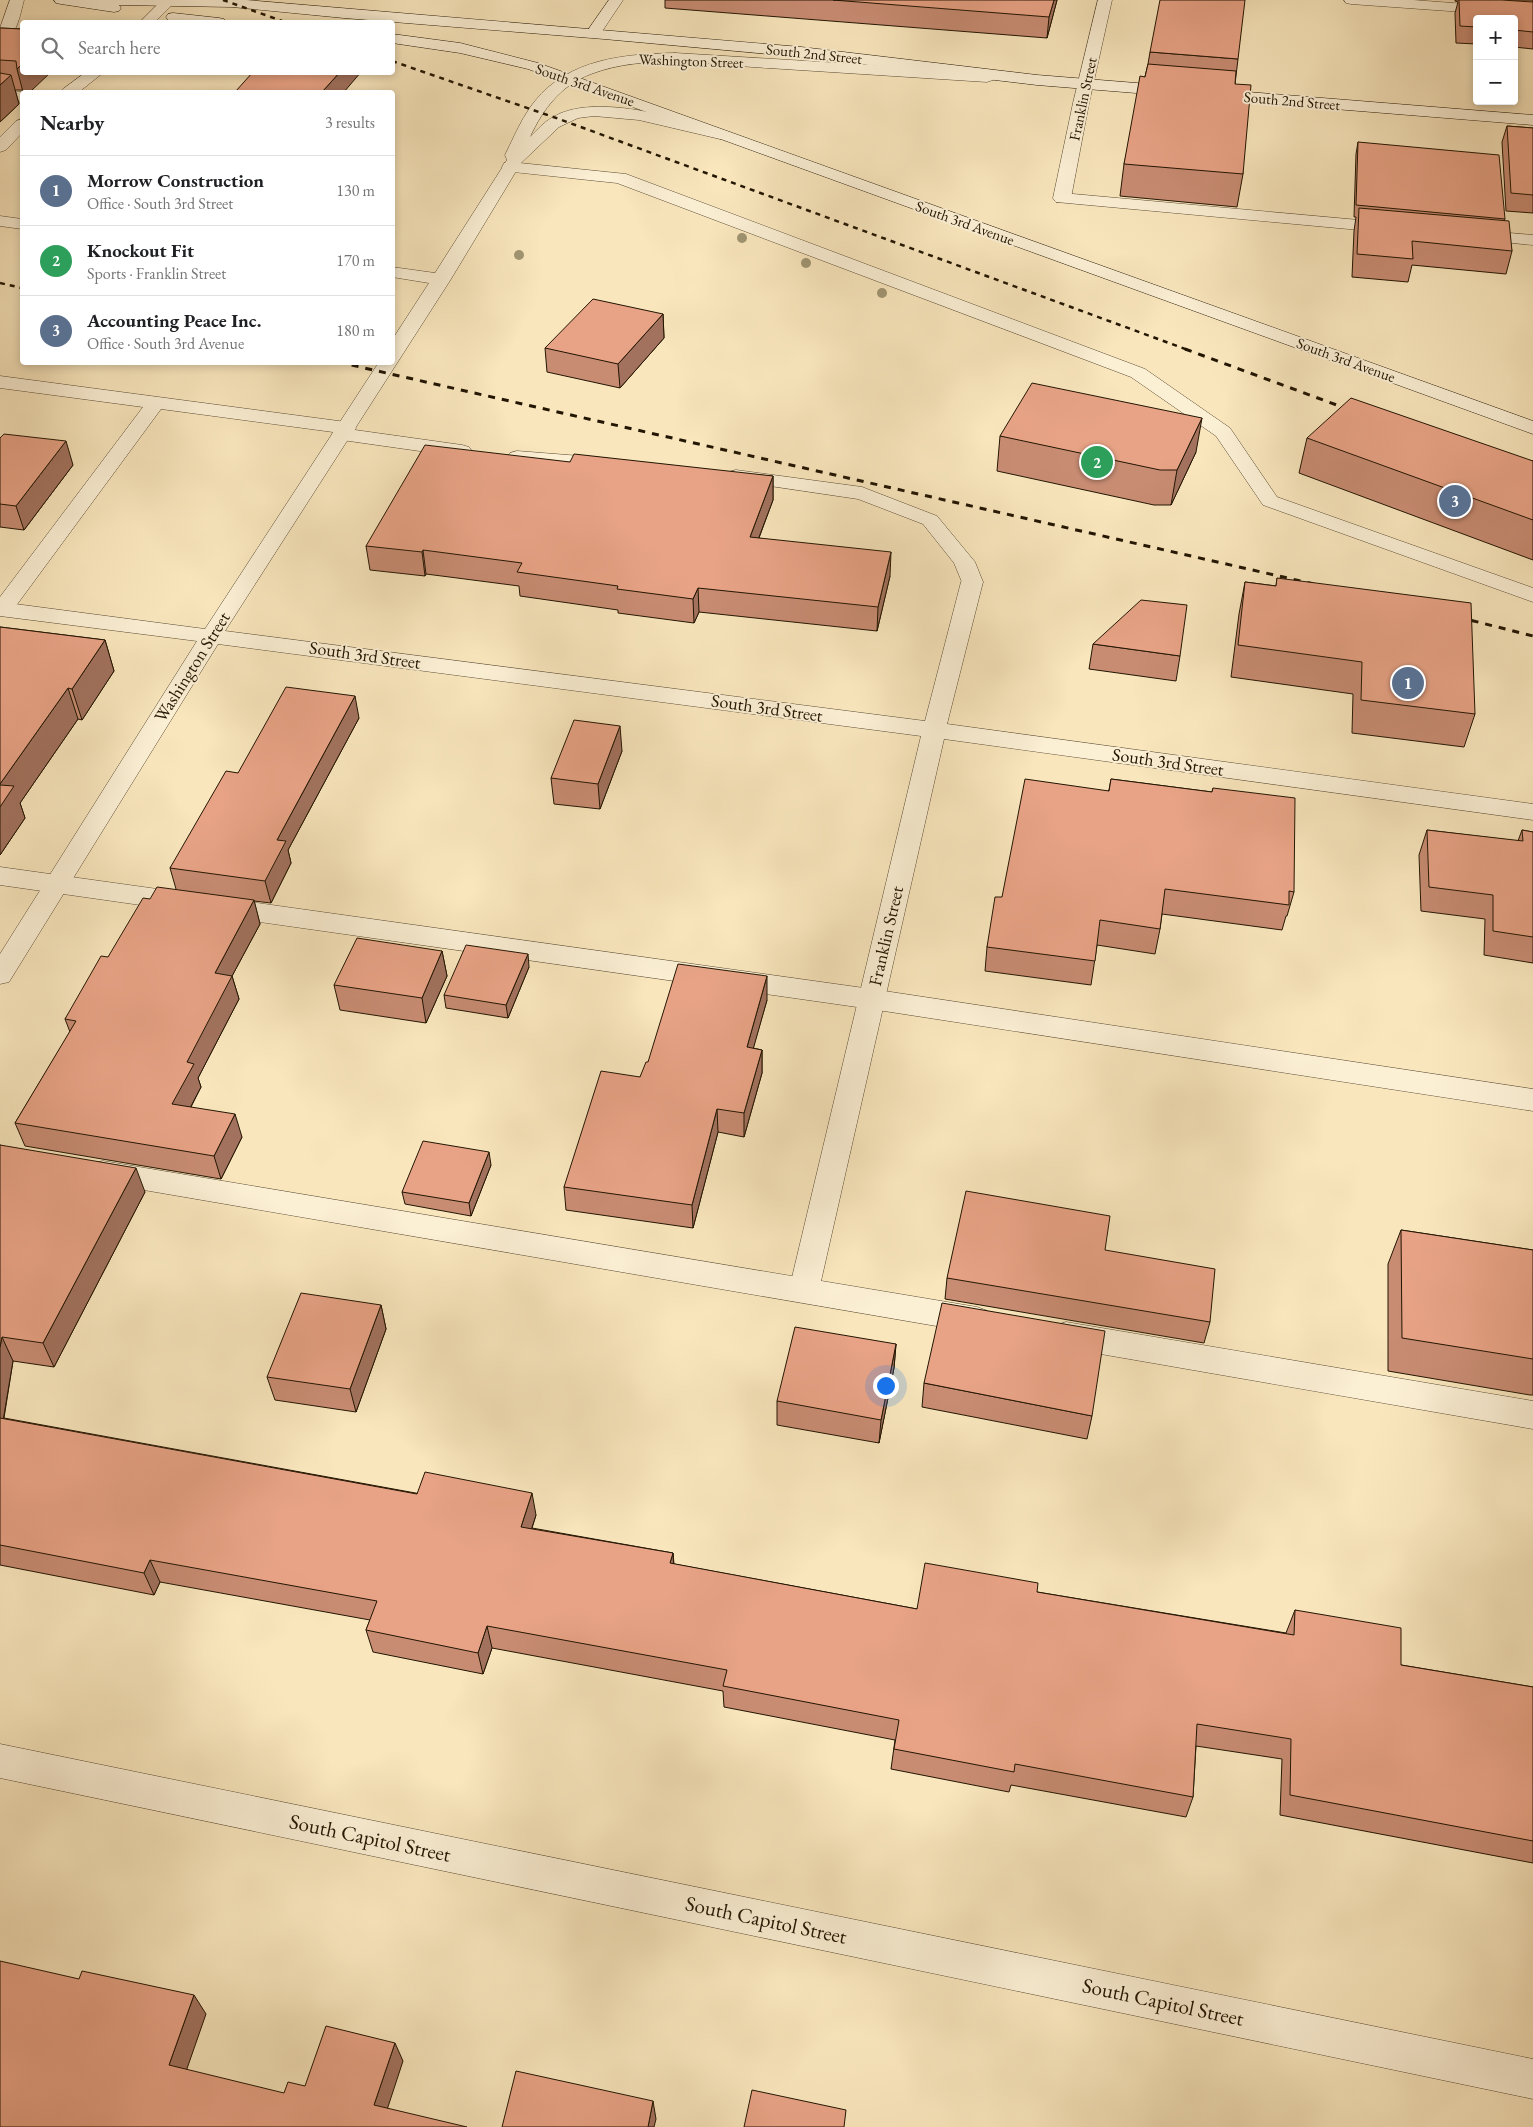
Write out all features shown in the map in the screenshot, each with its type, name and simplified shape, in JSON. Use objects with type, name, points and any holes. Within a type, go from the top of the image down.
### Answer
[{"type":"street","points":[[0,38],[6,32],[17,0]]},
{"type":"street","points":[[61,0],[151,18],[185,20]]},
{"type":"street","name":"South 2nd Street","points":[[95,0],[232,3],[344,14],[594,33],[800,52],[1037,80],[1533,120]]},
{"type":"street","points":[[594,33],[616,0]]},
{"type":"street","name":"Franklin Street","points":[[1106,0],[1085,84],[1062,198],[1406,229]]},
{"type":"street","points":[[1351,0],[1533,14]]},
{"type":"street","points":[[151,18],[168,2]]},
{"type":"street","name":"South 3rd Avenue","points":[[395,38],[438,43],[482,52],[533,66],[1533,428]]},
{"type":"street","name":"Washington Street","points":[[512,164],[513,155],[536,111],[547,96],[569,79],[603,64],[634,59],[675,58],[1037,80]]},
{"type":"street","points":[[72,90],[93,75]]},
{"type":"street","points":[[0,95],[20,97]]},
{"type":"street","name":"Washington Street","points":[[395,351],[512,164],[526,153],[547,129],[559,119],[575,114],[596,112],[628,114],[726,136]]},
{"type":"street","points":[[0,146],[20,126]]},
{"type":"street","points":[[512,164],[620,178],[1138,373],[1223,432],[1270,501],[1533,596]]},
{"type":"street","points":[[0,221],[20,224]]},
{"type":"street","points":[[1454,233],[1533,240]]},
{"type":"street","points":[[395,272],[442,278]]},
{"type":"street","name":"Washington Street","points":[[0,975],[212,635],[387,365]]},
{"type":"street","points":[[0,382],[156,403],[486,454],[623,466]]},
{"type":"street","points":[[1,609],[156,403]]},
{"type":"street","name":"Franklin Street","points":[[721,474],[862,492],[930,520],[964,562],[972,582],[934,730],[804,1290]]},
{"type":"street","name":"South 3rd Street","points":[[1,609],[934,730],[1533,812]]},
{"type":"street","points":[[0,876],[871,999],[1533,1100]]},
{"type":"street","points":[[79,1168],[1004,1324]]},
{"type":"street","points":[[1044,1331],[1533,1415]]},
{"type":"street","name":"South Capitol Street","points":[[0,1761],[1533,2079]]},
{"type":"building","points":[[833,0],[1054,0],[1049,17]]},
{"type":"building","points":[[1160,0],[1245,0],[1238,59],[1150,52]]},
{"type":"building","points":[[1459,0],[1533,2],[1533,32],[1518,30],[1518,15],[1473,15],[1473,27],[1460,26]]},
{"type":"building","points":[[0,28],[20,29],[20,66],[17,69],[16,61],[0,60]]},
{"type":"building","points":[[1148,64],[1236,71],[1235,84],[1251,85],[1243,174],[1124,164],[1140,76],[1145,77]]},
{"type":"building","points":[[0,73],[11,75],[0,85]]},
{"type":"building","points":[[250,75],[337,75],[324,90],[237,90]]},
{"type":"building","points":[[1507,126],[1533,128],[1533,195],[1511,193]]},
{"type":"building","points":[[1358,142],[1499,155],[1505,219],[1356,205]]},
{"type":"building","points":[[1359,208],[1509,221],[1512,251],[1412,241],[1413,259],[1357,254]]},
{"type":"building","points":[[593,299],[663,314],[618,364],[545,348]]},
{"type":"building","points":[[1032,383],[1202,418],[1177,470],[1160,470],[1000,436]]},
{"type":"building","points":[[1351,398],[1533,461],[1533,520],[1307,438]]},
{"type":"building","points":[[4,434],[66,441],[16,506],[0,504],[0,438]]},
{"type":"building","points":[[425,445],[570,462],[574,454],[773,476],[750,537],[891,552],[878,607],[698,588],[693,599],[617,589],[618,586],[517,572],[522,563],[423,550],[422,552],[366,546]]},
{"type":"building","points":[[1277,578],[1471,603],[1475,714],[1361,700],[1362,662],[1238,645],[1245,582],[1276,586]]},
{"type":"building","points":[[1141,600],[1187,605],[1180,656],[1093,644]]},
{"type":"building","points":[[0,627],[105,640],[72,689],[68,688],[0,784]]},
{"type":"building","points":[[286,687],[355,696],[277,840],[286,841],[265,881],[170,868],[226,771],[238,773]]},
{"type":"building","points":[[574,720],[620,726],[598,784],[551,778]]},
{"type":"building","points":[[1025,779],[1109,791],[1111,779],[1212,792],[1213,788],[1295,798],[1294,892],[1289,891],[1289,905],[1165,889],[1160,929],[1100,920],[1095,961],[987,947],[995,897],[1002,897]]},
{"type":"building","points":[[0,785],[14,786],[0,807]]},
{"type":"building","points":[[1427,830],[1523,841],[1522,830],[1533,832],[1533,937],[1493,931],[1493,895],[1429,887]]},
{"type":"building","points":[[157,887],[254,900],[215,973],[232,976],[187,1062],[194,1064],[172,1104],[235,1114],[214,1156],[15,1123],[76,1021],[65,1019],[101,956],[108,957],[143,898],[150,899]]},
{"type":"building","points":[[357,938],[442,951],[422,998],[334,985]]},
{"type":"building","points":[[466,945],[528,954],[506,1005],[444,995]]},
{"type":"building","points":[[678,964],[767,976],[747,1047],[762,1050],[744,1113],[717,1109],[692,1205],[564,1187],[601,1071],[640,1077],[646,1062],[648,1062]]},
{"type":"building","points":[[423,1141],[489,1152],[469,1203],[402,1192]]},
{"type":"building","points":[[0,1145],[136,1168],[43,1343],[2,1337],[0,1347]]},
{"type":"building","points":[[966,1191],[1110,1216],[1105,1250],[1215,1269],[1210,1322],[947,1278]]},
{"type":"building","points":[[1401,1230],[1533,1250],[1533,1359],[1402,1338]]},
{"type":"building","points":[[301,1293],[381,1305],[350,1389],[267,1377]]},
{"type":"building","points":[[942,1303],[1105,1331],[1092,1416],[924,1383]]},
{"type":"building","points":[[795,1327],[896,1344],[881,1420],[777,1401]]},
{"type":"building","points":[[0,1418],[417,1494],[425,1472],[532,1493],[521,1527],[673,1553],[670,1563],[917,1609],[925,1563],[1038,1583],[1037,1592],[1294,1635],[1295,1610],[1401,1628],[1401,1665],[1533,1687],[1533,1841],[1290,1795],[1291,1739],[1197,1724],[1193,1797],[1015,1764],[1014,1772],[894,1749],[899,1720],[723,1686],[727,1670],[487,1626],[478,1653],[366,1630],[377,1601],[150,1560],[144,1573],[0,1545]]},
{"type":"building","points":[[0,1961],[79,1979],[82,1971],[194,1995],[169,2065],[284,2093],[288,2082],[305,2086],[326,2026],[395,2043],[374,2105],[467,2127],[0,2127]]},
{"type":"building","points":[[516,2071],[653,2101],[648,2127],[502,2127]]},
{"type":"building","points":[[752,2090],[846,2110],[844,2127],[744,2127]]},
{"type":"railway","points":[[223,0],[279,20]]},
{"type":"railway","points":[[395,62],[559,119],[1188,350]]},
{"type":"railway","points":[[0,283],[20,288]]},
{"type":"railway","points":[[1185,349],[1353,411]]},
{"type":"railway","points":[[351,365],[1314,584]]},
{"type":"railway","points":[[1458,617],[1533,636]]},
{"type":"place","name":"Knockout Fit","points":[[1097,462]]},
{"type":"place","name":"Accounting Peace Inc.","points":[[1455,501]]},
{"type":"place","name":"Morrow Construction","points":[[1408,683]]}]
